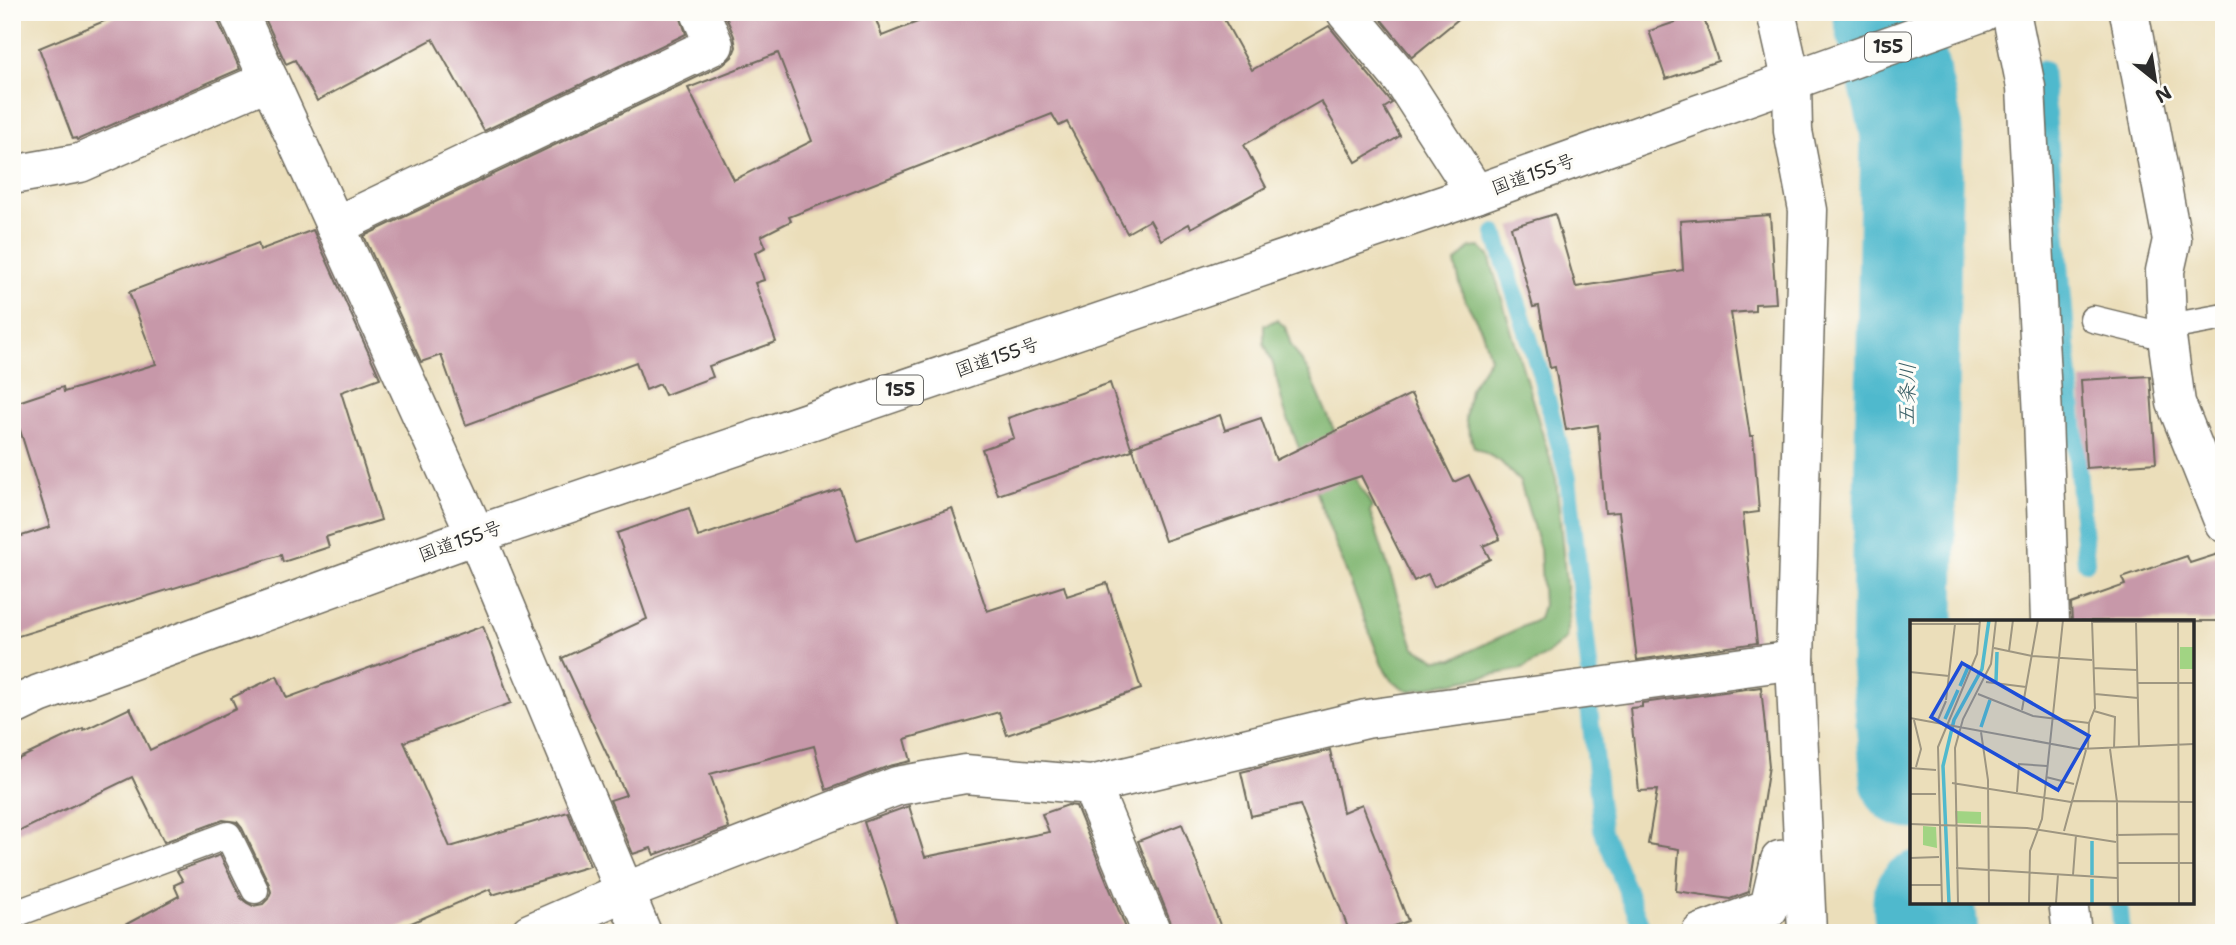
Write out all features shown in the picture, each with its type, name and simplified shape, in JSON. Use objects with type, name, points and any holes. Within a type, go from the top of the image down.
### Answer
[{"type":"main road","points":[[238,12],[476,535],[642,933]]},
{"type":"main road","points":[[335,226],[714,45],[700,12]]},
{"type":"main road","points":[[1346,12],[1402,79],[1476,194]]},
{"type":"main road","points":[[1776,12],[1792,83],[1793,131],[1808,209],[1795,660],[1807,933]]},
{"type":"main road","name":"国道155号","points":[[12,707],[39,694],[476,535],[1476,194],[1792,83],[1983,12]]},
{"type":"main road","points":[[2011,12],[2026,87],[2043,416],[2049,620]]},
{"type":"main road","points":[[2129,12],[2172,240],[2165,271],[2167,328],[2176,403],[2224,523]]},
{"type":"main road","points":[[12,174],[80,163],[269,80]]},
{"type":"main road","points":[[530,933],[624,892],[897,786],[965,774],[1091,785],[1366,719],[1795,660]]},
{"type":"main road","points":[[1091,785],[1152,933]]},
{"type":"main road","points":[[1701,933],[1769,908],[1780,860],[1803,858]]},
{"type":"main road","points":[[2068,903],[2072,933]]},
{"type":"lane","points":[[2093,320],[2167,328],[2224,317]]},
{"type":"lane","points":[[12,915],[228,835],[255,890]]},
{"type":"green space","points":[[1480,247],[1489,256],[1556,479],[1569,616],[1566,639],[1547,655],[1522,669],[1409,691],[1393,682],[1382,665],[1284,409],[1273,364],[1264,343],[1264,325],[1277,320],[1285,327],[1291,345],[1310,374],[1354,477],[1372,506],[1370,512],[1414,647],[1437,660],[1453,659],[1539,619],[1543,605],[1540,549],[1520,482],[1500,461],[1474,447],[1465,419],[1470,389],[1490,358],[1482,331],[1463,296],[1455,263],[1470,248]]},
{"type":"building","points":[[126,12],[217,12],[218,21],[240,69],[77,140],[73,139],[39,48]]},
{"type":"building","points":[[262,12],[679,12],[686,34],[484,131],[433,39],[317,101],[295,60],[286,64]]},
{"type":"building","points":[[724,12],[873,12],[882,36],[943,12],[1220,12],[1252,70],[1329,26],[1392,103],[1384,108],[1400,136],[1356,162],[1321,101],[1244,145],[1266,187],[1191,228],[1189,224],[1161,240],[1150,220],[1127,233],[1067,122],[1059,126],[1052,114],[789,217],[791,221],[761,236],[766,247],[755,253],[764,280],[755,283],[776,342],[709,366],[713,377],[665,395],[660,384],[646,390],[636,362],[466,425],[441,355],[421,362],[364,236],[723,65],[732,57],[736,47]],"holes":[[[778,53],[812,141],[734,180],[688,88]]]},
{"type":"building","points":[[1375,12],[1467,12],[1412,57]]},
{"type":"building","points":[[1702,13],[1718,61],[1666,79],[1649,31]]},
{"type":"building","points":[[1555,214],[1576,287],[1683,270],[1680,221],[1770,215],[1776,303],[1755,304],[1755,311],[1731,313],[1750,436],[1753,436],[1759,512],[1743,514],[1757,643],[1637,660],[1619,512],[1605,513],[1598,425],[1566,430],[1555,367],[1550,368],[1539,306],[1533,307],[1511,227]]},
{"type":"building","points":[[313,230],[380,378],[341,392],[381,520],[326,537],[329,547],[283,562],[281,555],[12,638],[12,539],[50,527],[12,404],[63,387],[64,392],[156,364],[129,292],[258,243],[260,250]]},
{"type":"building","points":[[2150,376],[2156,463],[2086,468],[2081,380]]},
{"type":"building","points":[[1110,383],[1132,450],[998,495],[982,449],[1014,438],[1008,418]]},
{"type":"building","points":[[1411,394],[1454,482],[1469,475],[1500,539],[1483,546],[1490,559],[1434,587],[1428,574],[1414,581],[1361,476],[1165,541],[1132,446],[1220,415],[1225,430],[1261,418],[1276,460]]},
{"type":"building","points":[[840,489],[857,540],[952,508],[987,611],[1064,586],[1067,596],[1107,583],[1141,689],[1007,735],[999,712],[905,739],[911,761],[889,766],[826,790],[814,746],[710,774],[729,828],[654,855],[651,848],[633,854],[610,800],[626,795],[562,658],[647,619],[617,533],[689,508],[698,537]]},
{"type":"building","points":[[2224,552],[2224,621],[2072,620],[2071,604],[2125,585],[2122,578],[2187,556],[2190,563]]},
{"type":"building","points":[[483,626],[511,703],[404,742],[450,847],[568,812],[590,866],[492,895],[490,889],[388,933],[110,933],[179,896],[174,885],[183,881],[177,871],[220,855],[241,898],[253,906],[263,904],[271,892],[269,884],[237,822],[223,820],[164,842],[132,777],[12,835],[12,762],[83,728],[84,730],[130,708],[150,750],[236,709],[231,698],[277,676],[287,698]]},
{"type":"building","points":[[1761,687],[1769,766],[1749,892],[1730,899],[1676,891],[1679,849],[1648,844],[1657,790],[1639,791],[1630,708],[1642,707],[1642,703]]},
{"type":"building","points":[[1330,750],[1343,812],[1362,804],[1408,921],[1376,933],[1350,933],[1300,805],[1251,816],[1241,772]]},
{"type":"building","points":[[1068,805],[1076,806],[1128,933],[900,933],[864,822],[909,806],[925,857],[1049,832],[1042,814]]},
{"type":"building","points":[[1182,824],[1223,933],[1173,933],[1138,841]]},
{"type":"waterway","name":"五条川","points":[[1884,12],[1912,131],[1902,664],[1910,755]]},
{"type":"waterway","points":[[2043,69],[2086,562]]},
{"type":"waterway","points":[[1495,233],[1540,372],[1568,478],[1590,675]]},
{"type":"waterway","points":[[1589,706],[1602,829],[1644,933]]},
{"type":"waterway","name":"五条川","points":[[1924,903],[1927,933]]},
{"type":"waterway","points":[[2119,903],[2122,933]]}]
